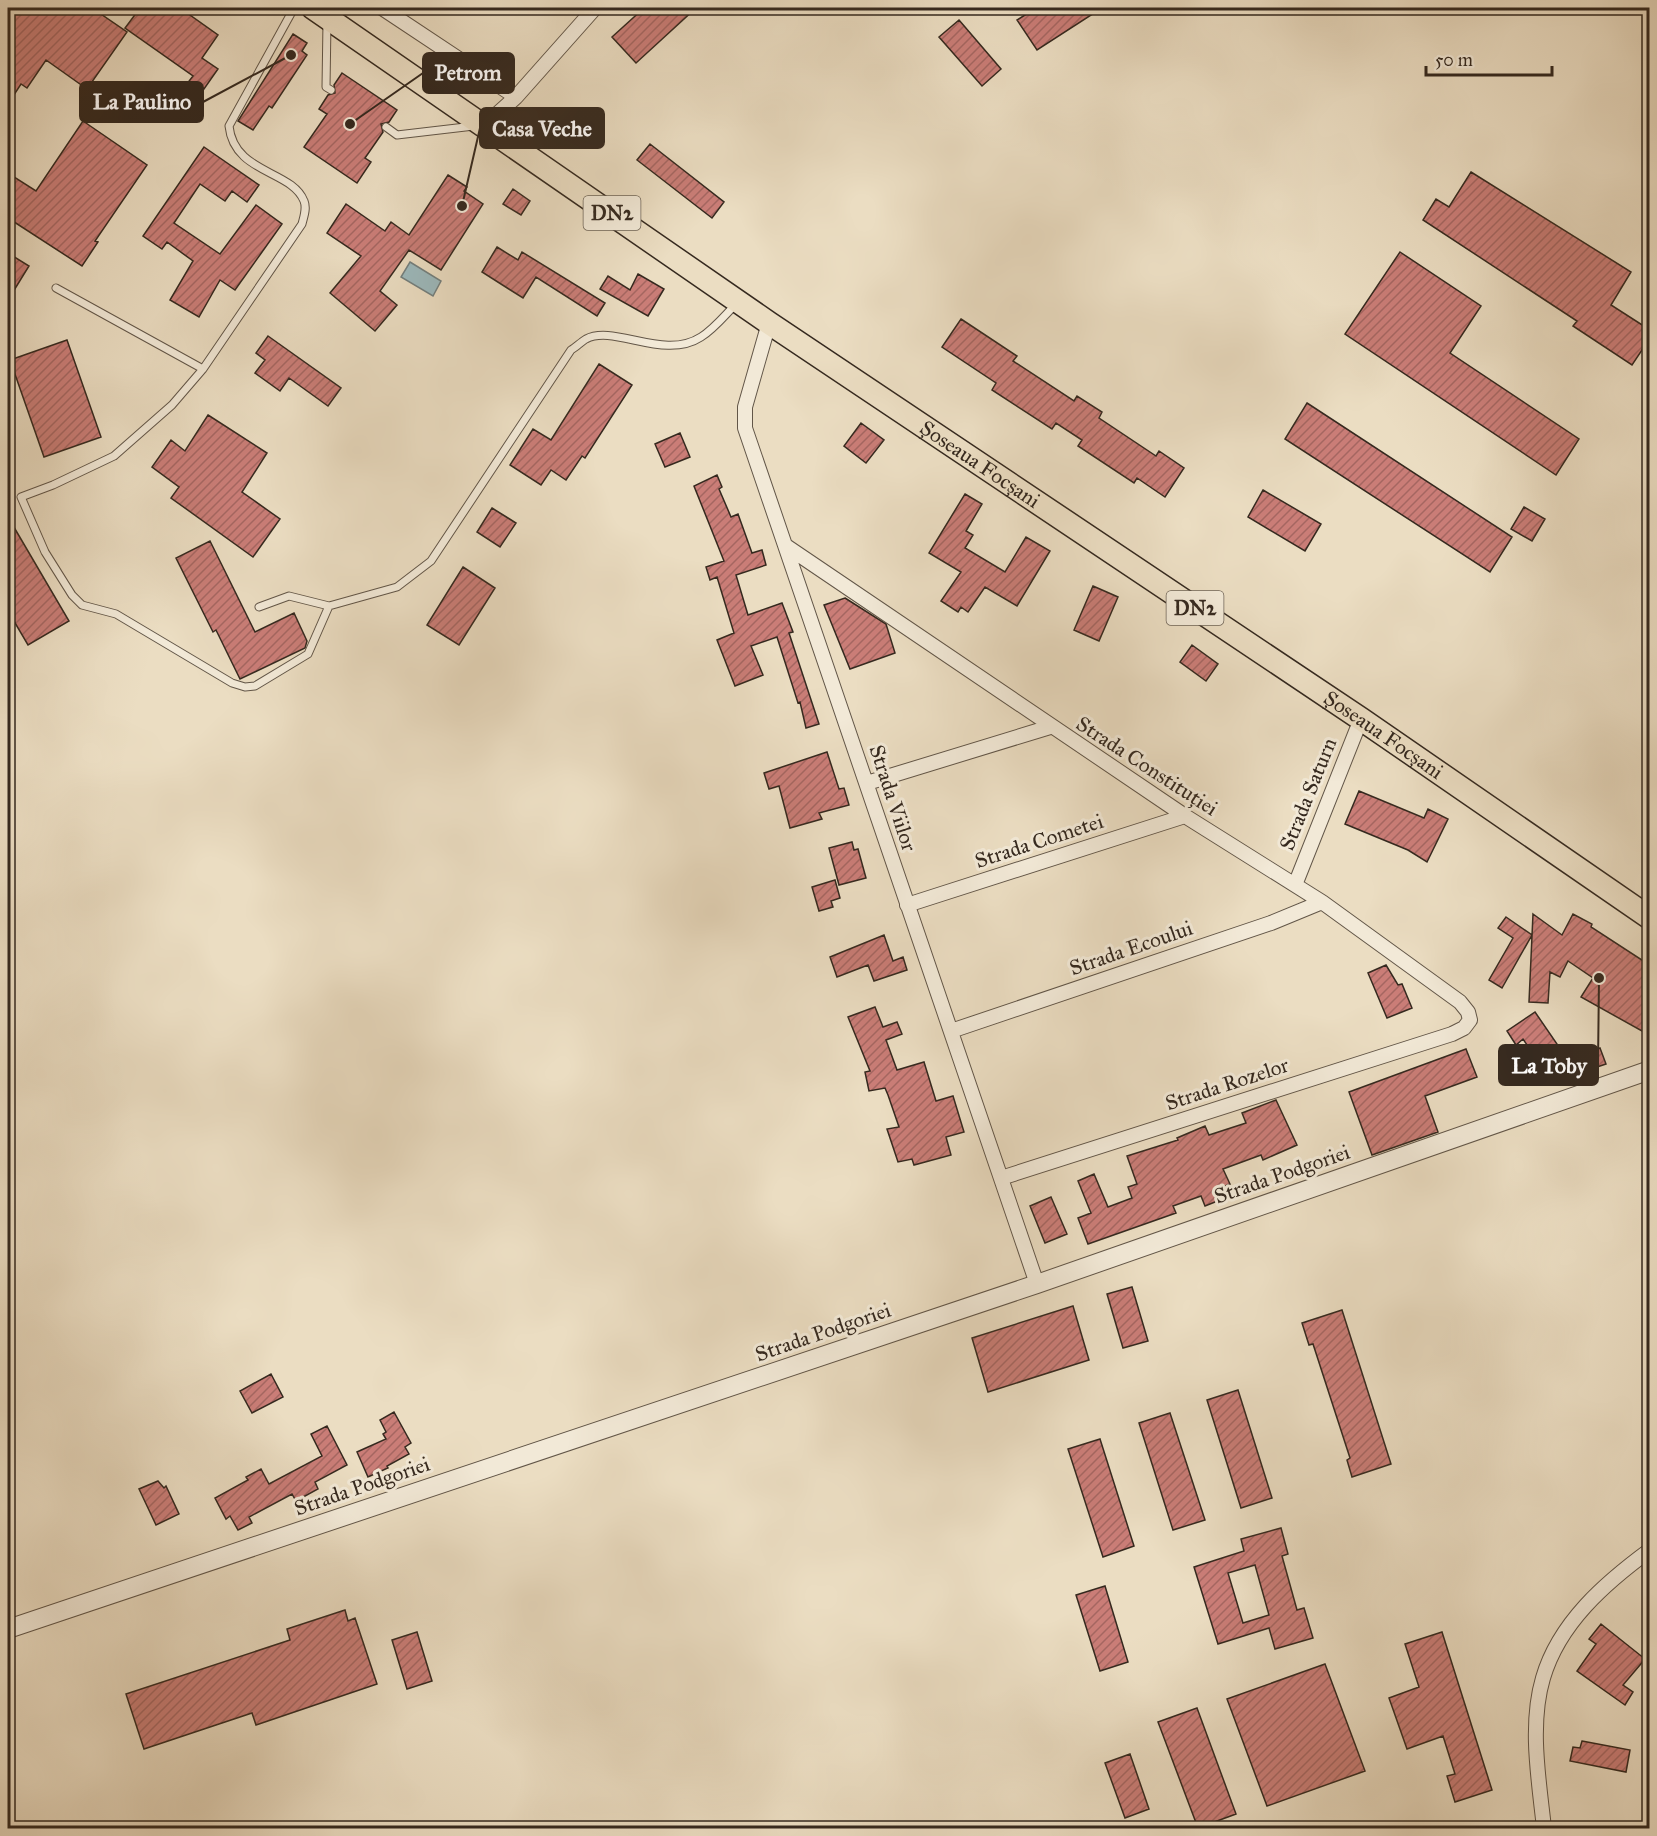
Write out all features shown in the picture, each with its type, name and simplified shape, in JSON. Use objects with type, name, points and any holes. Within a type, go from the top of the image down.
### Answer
[{"type":"main road","name":"Șoseaua Focșani","points":[[320,12],[769,323],[1361,720],[1650,918]]},
{"type":"street","points":[[382,8],[516,97]]},
{"type":"street","points":[[485,125],[516,97],[595,8]]},
{"type":"street","name":"Strada Viilor","points":[[769,323],[744,421],[1037,1284]]},
{"type":"street","name":"Strada Constituției","points":[[786,546],[1050,727],[1185,816],[1322,902],[1460,1002],[1468,1012],[1470,1020],[1464,1028]]},
{"type":"street","name":"Strada Saturn","points":[[1295,885],[1361,720]]},
{"type":"street","points":[[867,783],[1050,727]]},
{"type":"street","name":"Strada Cometei","points":[[907,906],[1185,816]]},
{"type":"street","name":"Strada Ecoului","points":[[951,1031],[1271,923],[1322,902]]},
{"type":"street","name":"Strada Rozelor","points":[[1001,1178],[1452,1034],[1464,1028]]},
{"type":"street","name":"Strada Podgoriei","points":[[8,1628],[1037,1284],[1650,1070]]},
{"type":"street","points":[[1544,1828],[1537,1719],[1543,1678],[1558,1642],[1583,1608],[1612,1578],[1650,1550]]},
{"type":"lane","points":[[294,8],[229,126],[230,140],[238,153],[293,188],[304,200],[305,210],[302,224],[203,369],[172,405],[114,456],[53,485],[21,497],[45,552],[72,595],[82,605],[116,614],[232,683],[245,687],[255,686],[308,654],[329,606]]},
{"type":"lane","points":[[320,12],[326,87],[331,90]]},
{"type":"lane","points":[[386,127],[397,135],[485,125]]},
{"type":"lane","points":[[56,288],[203,369]]},
{"type":"lane","points":[[259,607],[289,596],[329,606],[397,587],[431,561],[571,350],[587,338],[602,335],[662,346],[681,344],[700,338],[739,301]]},
{"type":"water","points":[[410,262],[441,281],[433,296],[401,277]]},
{"type":"building","points":[[8,8],[92,8],[127,32],[87,89],[46,60],[27,88],[21,84],[8,104],[8,48],[13,40],[8,36]]},
{"type":"building","points":[[140,8],[180,8],[218,35],[202,58],[218,69],[197,99],[183,89],[193,76],[125,28]]},
{"type":"building","points":[[644,8],[696,8],[636,63],[612,37]]},
{"type":"building","points":[[1036,8],[1102,8],[1037,50],[1017,20]]},
{"type":"building","points":[[959,20],[1001,69],[982,86],[939,37]]},
{"type":"building","points":[[293,34],[307,43],[302,51],[307,55],[272,108],[269,106],[253,130],[238,121]]},
{"type":"building","points":[[342,73],[397,110],[389,122],[381,124],[383,132],[365,158],[371,162],[357,183],[304,147],[327,114],[319,109],[328,95],[335,93],[334,85]]},
{"type":"building","points":[[83,121],[147,165],[95,241],[98,242],[82,266],[8,218],[8,173],[36,191]]},
{"type":"building","points":[[650,144],[724,202],[712,218],[637,160]]},
{"type":"building","points":[[204,147],[259,185],[247,202],[232,191],[225,201],[200,184],[174,223],[220,254],[256,205],[282,224],[235,290],[220,280],[199,317],[170,300],[193,261],[167,242],[162,249],[143,236]]},
{"type":"building","points":[[1471,172],[1631,272],[1611,305],[1650,330],[1650,338],[1632,365],[1573,326],[1577,321],[1423,220],[1436,199],[1449,207]]},
{"type":"building","points":[[448,175],[467,187],[464,191],[483,204],[441,270],[409,250],[380,291],[397,305],[375,331],[330,293],[361,256],[327,233],[346,204],[385,231],[391,222],[409,235]]},
{"type":"building","points":[[513,189],[530,201],[521,215],[503,204]]},
{"type":"building","points":[[497,247],[518,260],[522,252],[605,303],[597,316],[536,277],[523,298],[482,272]]},
{"type":"building","points":[[1400,252],[1481,306],[1450,353],[1579,439],[1556,475],[1345,334]]},
{"type":"building","points":[[8,253],[29,266],[8,300]]},
{"type":"building","points":[[638,274],[664,289],[648,316],[600,289],[608,276],[630,290]]},
{"type":"building","points":[[961,319],[1017,356],[1013,361],[1074,401],[1077,396],[1102,412],[1099,418],[1156,456],[1159,451],[1184,468],[1165,497],[1137,478],[1134,483],[1078,446],[1082,440],[1056,423],[1052,429],[992,390],[996,383],[942,347]]},
{"type":"building","points":[[268,336],[341,388],[328,406],[289,378],[280,391],[255,373],[265,360],[256,353]]},
{"type":"building","points":[[67,340],[101,437],[44,457],[10,360]]},
{"type":"building","points":[[599,364],[632,385],[585,458],[582,456],[566,480],[551,470],[541,485],[510,465],[533,429],[551,440]]},
{"type":"building","points":[[1307,403],[1512,537],[1490,572],[1285,439]]},
{"type":"building","points":[[208,415],[267,453],[242,492],[280,519],[253,557],[171,498],[179,487],[152,467],[171,440],[185,451]]},
{"type":"building","points":[[861,423],[884,440],[866,463],[844,446]]},
{"type":"building","points":[[680,433],[690,457],[665,467],[655,444]]},
{"type":"building","points":[[717,475],[722,487],[719,489],[731,517],[738,514],[752,553],[762,550],[766,565],[736,575],[748,615],[782,603],[793,632],[789,633],[819,724],[806,728],[800,702],[798,703],[777,637],[751,646],[763,675],[735,686],[717,640],[734,633],[717,577],[710,580],[706,567],[724,561],[694,486]]},
{"type":"building","points":[[1263,490],[1321,524],[1305,551],[1248,517]]},
{"type":"building","points":[[965,494],[982,504],[966,531],[973,535],[965,548],[1005,572],[1026,537],[1050,551],[1017,606],[985,587],[968,612],[961,607],[958,612],[941,601],[961,572],[929,553]]},
{"type":"building","points":[[1524,507],[1545,519],[1532,541],[1511,529]]},
{"type":"building","points":[[492,508],[516,523],[500,547],[477,532]]},
{"type":"building","points":[[8,517],[69,621],[28,645],[8,611]]},
{"type":"building","points":[[210,541],[255,632],[294,613],[307,641],[305,648],[240,679],[216,630],[213,632],[176,558]]},
{"type":"building","points":[[463,567],[495,588],[459,645],[427,625]]},
{"type":"building","points":[[1093,586],[1118,597],[1099,641],[1074,630]]},
{"type":"building","points":[[845,598],[886,624],[895,653],[850,669],[824,605]]},
{"type":"building","points":[[1192,645],[1218,664],[1206,681],[1180,662]]},
{"type":"building","points":[[827,752],[839,789],[844,788],[849,805],[819,813],[822,819],[790,828],[779,786],[769,789],[764,773]]},
{"type":"building","points":[[1359,791],[1424,818],[1428,809],[1448,819],[1427,862],[1408,850],[1345,824]]},
{"type":"building","points":[[852,842],[854,850],[858,849],[866,878],[839,885],[829,848]]},
{"type":"building","points":[[835,880],[840,898],[831,901],[833,907],[819,911],[812,887]]},
{"type":"building","points":[[1533,914],[1562,935],[1573,914],[1592,924],[1591,927],[1645,962],[1643,965],[1650,970],[1650,1030],[1644,1028],[1642,1031],[1581,997],[1593,978],[1568,961],[1560,977],[1550,972],[1548,1003],[1529,1002]]},
{"type":"building","points":[[1506,917],[1532,935],[1502,988],[1489,980],[1513,938],[1498,928]]},
{"type":"building","points":[[884,935],[893,961],[903,957],[907,970],[874,981],[868,965],[837,977],[830,957]]},
{"type":"building","points":[[1386,965],[1398,985],[1402,984],[1412,1008],[1387,1018],[1368,973]]},
{"type":"building","points":[[875,1007],[883,1027],[897,1022],[902,1034],[886,1040],[897,1070],[924,1062],[936,1101],[953,1096],[964,1132],[946,1137],[951,1155],[914,1165],[912,1159],[898,1162],[887,1129],[899,1127],[888,1095],[885,1088],[869,1091],[865,1072],[870,1071],[848,1017]]},
{"type":"building","points":[[1535,1012],[1557,1044],[1536,1058],[1523,1039],[1516,1045],[1507,1031]]},
{"type":"building","points":[[1600,1048],[1606,1064],[1588,1070],[1583,1054]]},
{"type":"building","points":[[1466,1049],[1477,1077],[1425,1096],[1438,1132],[1372,1155],[1349,1092]]},
{"type":"building","points":[[1276,1100],[1297,1145],[1263,1160],[1261,1155],[1223,1169],[1230,1184],[1221,1188],[1225,1198],[1205,1206],[1201,1196],[1173,1206],[1176,1213],[1088,1244],[1078,1218],[1091,1213],[1078,1181],[1094,1174],[1108,1207],[1132,1198],[1128,1187],[1137,1184],[1127,1156],[1178,1140],[1177,1138],[1205,1126],[1209,1135],[1246,1123],[1242,1113]]},
{"type":"building","points":[[1051,1197],[1067,1234],[1045,1243],[1030,1206]]},
{"type":"building","points":[[1132,1287],[1148,1341],[1123,1348],[1107,1294]]},
{"type":"building","points":[[1073,1306],[1089,1360],[988,1392],[972,1338]]},
{"type":"building","points":[[1342,1310],[1391,1464],[1352,1477],[1347,1460],[1350,1458],[1313,1344],[1309,1345],[1302,1323]]},
{"type":"building","points":[[271,1374],[283,1397],[252,1413],[240,1391]]},
{"type":"building","points":[[1238,1390],[1272,1498],[1241,1508],[1207,1400]]},
{"type":"building","points":[[394,1412],[411,1443],[405,1447],[409,1454],[387,1466],[388,1468],[368,1477],[357,1452],[386,1439],[383,1434],[386,1432],[380,1420]]},
{"type":"building","points":[[1170,1413],[1205,1520],[1173,1530],[1139,1423]]},
{"type":"building","points":[[327,1426],[347,1465],[315,1482],[318,1489],[296,1501],[292,1494],[249,1517],[252,1523],[238,1530],[230,1516],[226,1519],[215,1498],[248,1480],[246,1477],[261,1469],[269,1484],[322,1456],[311,1434]]},
{"type":"building","points":[[1100,1439],[1134,1546],[1103,1557],[1068,1449]]},
{"type":"building","points":[[158,1481],[164,1488],[166,1486],[179,1514],[156,1525],[139,1489]]},
{"type":"building","points":[[1281,1528],[1288,1554],[1282,1556],[1297,1610],[1304,1608],[1313,1638],[1275,1649],[1269,1628],[1218,1644],[1194,1567],[1244,1551],[1241,1539]],"holes":[[[1255,1565],[1269,1615],[1243,1623],[1228,1573]]]},
{"type":"building","points":[[1105,1586],[1128,1662],[1100,1671],[1076,1595]]},
{"type":"building","points":[[345,1610],[348,1621],[355,1618],[377,1684],[256,1725],[252,1713],[144,1749],[126,1694],[290,1640],[287,1629]]},
{"type":"building","points":[[1601,1624],[1645,1659],[1623,1685],[1633,1692],[1625,1705],[1577,1671],[1596,1644],[1589,1639]]},
{"type":"building","points":[[417,1632],[432,1681],[407,1689],[392,1640]]},
{"type":"building","points":[[1442,1632],[1492,1790],[1455,1802],[1447,1776],[1455,1774],[1443,1736],[1407,1749],[1389,1698],[1419,1687],[1405,1644]]},
{"type":"building","points":[[1325,1664],[1365,1771],[1267,1806],[1227,1699]]},
{"type":"building","points":[[1197,1708],[1236,1814],[1198,1828],[1158,1722]]},
{"type":"building","points":[[1582,1741],[1630,1750],[1626,1772],[1570,1761],[1573,1747],[1580,1748]]},
{"type":"building","points":[[1130,1754],[1149,1809],[1125,1818],[1105,1763]]},
{"type":"place","name":"La Paulino","points":[[291,55]]},
{"type":"place","name":"Petrom","points":[[350,124]]},
{"type":"place","name":"Casa Veche","points":[[462,206]]},
{"type":"place","name":"La Toby","points":[[1599,978]]}]
